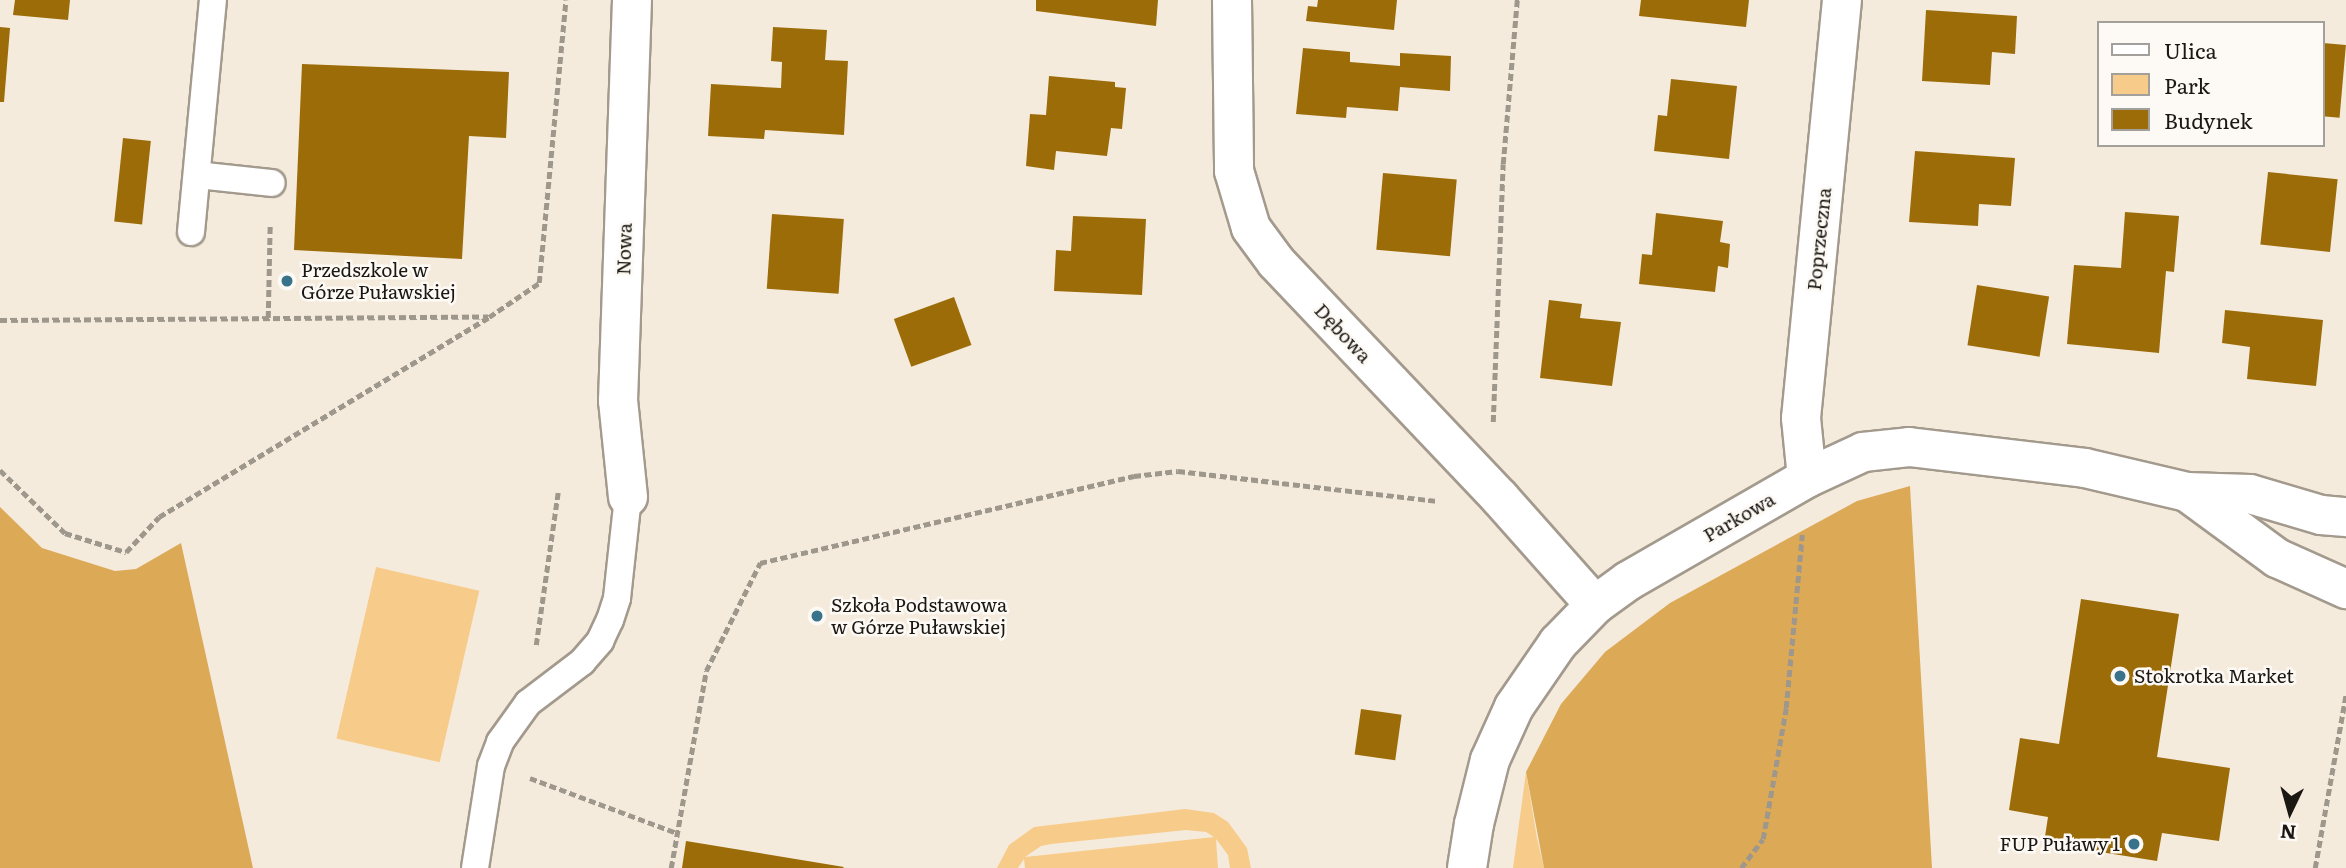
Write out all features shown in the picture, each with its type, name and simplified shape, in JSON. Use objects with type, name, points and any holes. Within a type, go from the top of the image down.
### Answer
[{"type":"street","name":"Nowa","points":[[628,497],[618,401],[632,0]]},
{"type":"street","name":"Dębowa","points":[[1232,0],[1234,171],[1251,228],[1276,262],[1495,494],[1595,605]]},
{"type":"street","name":"Poprzeczna","points":[[1807,478],[1801,418],[1842,0]]},
{"type":"street","name":"Parkowa","points":[[1467,868],[1474,824],[1490,760],[1514,707],[1558,643],[1595,605],[1628,581],[1807,478],[1863,452],[1909,447],[2085,468],[2188,492],[2250,494],[2321,515],[2346,517]]},
{"type":"street","name":"Parkowa","points":[[2188,492],[2277,558],[2346,589]]},
{"type":"lane","points":[[191,232],[213,0]]},
{"type":"lane","points":[[197,175],[272,183]]},
{"type":"lane","points":[[475,868],[491,766],[500,742],[528,703],[582,662],[600,641],[610,620],[617,598],[628,497]]},
{"type":"path","points":[[0,470],[65,533],[126,552],[159,517],[489,317],[539,283],[566,0]]},
{"type":"path","points":[[671,868],[706,671],[760,564],[1134,476],[1178,471],[1456,504],[1495,494],[1503,164],[1517,0]]},
{"type":"path","points":[[268,318],[272,183]]},
{"type":"path","points":[[0,320],[489,317]]},
{"type":"path","points":[[1741,868],[1763,839],[1786,708],[1807,478]]},
{"type":"path","points":[[2315,868],[2346,694]]},
{"type":"green space","points":[[376,567],[479,591],[440,762],[336,738]]},
{"type":"green space","points":[[1526,772],[1537,838],[1544,868],[1513,868]]},
{"type":"green space","points":[[1185,809],[1214,813],[1228,822],[1247,848],[1251,868],[1230,868],[1228,855],[1216,839],[1218,868],[1025,868],[1024,859],[1018,868],[997,868],[1009,845],[1034,827]],"holes":[[[1186,830],[1206,832],[1214,837],[1025,857],[1041,846],[1051,844]]]},
{"type":"shaded area","points":[[1910,486],[1932,868],[1544,868],[1526,772],[1561,704],[1605,652],[1670,603],[1857,501]]},
{"type":"shaded area","points":[[0,507],[42,548],[115,571],[136,569],[181,543],[253,868],[0,868]]},
{"type":"building","points":[[15,0],[70,0],[68,20],[13,15]]},
{"type":"building","points":[[1036,0],[1158,0],[1156,26],[1036,11]]},
{"type":"building","points":[[1318,0],[1397,0],[1394,30],[1306,21],[1308,6],[1317,7]]},
{"type":"building","points":[[1641,0],[1749,0],[1746,27],[1639,16]]},
{"type":"building","points":[[1926,10],[2017,16],[2015,54],[1992,52],[1990,85],[1922,81]]},
{"type":"building","points":[[0,27],[10,28],[4,102],[0,102]]},
{"type":"building","points":[[773,27],[827,30],[825,60],[848,61],[844,135],[765,130],[764,139],[708,136],[711,84],[781,88],[782,62],[771,61]]},
{"type":"building","points":[[2325,43],[2346,45],[2340,118],[2325,116]]},
{"type":"building","points":[[1303,48],[1350,52],[1350,62],[1400,66],[1400,53],[1451,56],[1450,91],[1400,87],[1398,111],[1347,107],[1346,118],[1296,114]]},
{"type":"building","points":[[302,64],[509,72],[506,138],[469,136],[462,259],[294,250]]},
{"type":"building","points":[[1049,76],[1115,82],[1115,87],[1126,88],[1122,129],[1111,128],[1107,156],[1056,151],[1054,170],[1026,166],[1030,114],[1046,115]]},
{"type":"building","points":[[1671,79],[1737,86],[1729,159],[1654,151],[1658,115],[1667,116]]},
{"type":"building","points":[[123,138],[151,141],[142,224],[114,222]]},
{"type":"building","points":[[1915,151],[2015,158],[2011,206],[1979,204],[1978,226],[1909,222]]},
{"type":"building","points":[[2268,172],[2338,179],[2330,252],[2260,245]]},
{"type":"building","points":[[1383,173],[1457,179],[1450,256],[1376,250]]},
{"type":"building","points":[[2125,212],[2179,216],[2174,272],[2166,271],[2159,353],[2067,344],[2074,265],[2121,268]]},
{"type":"building","points":[[1656,213],[1723,221],[1720,242],[1730,244],[1728,268],[1718,266],[1715,292],[1639,284],[1642,254],[1652,255]]},
{"type":"building","points":[[772,214],[844,219],[839,294],[767,289]]},
{"type":"building","points":[[1073,216],[1146,219],[1142,295],[1054,291],[1056,250],[1071,251]]},
{"type":"building","points":[[1977,285],[2049,296],[2040,357],[1967,345]]},
{"type":"building","points":[[954,297],[971,345],[911,367],[894,319]]},
{"type":"building","points":[[1549,300],[1582,304],[1580,318],[1621,322],[1612,386],[1540,378]]},
{"type":"building","points":[[2225,310],[2323,320],[2316,386],[2247,379],[2250,347],[2222,343]]},
{"type":"building","name":"Stokrotka Market","points":[[2081,599],[2179,614],[2157,757],[2230,768],[2219,841],[2162,833],[2157,861],[2044,843],[2048,817],[2009,810],[2020,738],[2059,744]]},
{"type":"building","points":[[1361,709],[1402,715],[1395,760],[1355,755]]},
{"type":"building","points":[[686,841],[844,867],[682,868]]},
{"type":"place","name":"Przedszkole w Górze Puławskiej","points":[[287,281]]},
{"type":"place","name":"Szkoła Podstawowa w Górze Puławskiej","points":[[817,616]]},
{"type":"place","name":"Stokrotka Market","points":[[2120,676]]},
{"type":"place","name":"FUP Puławy 1","points":[[2134,844]]}]
